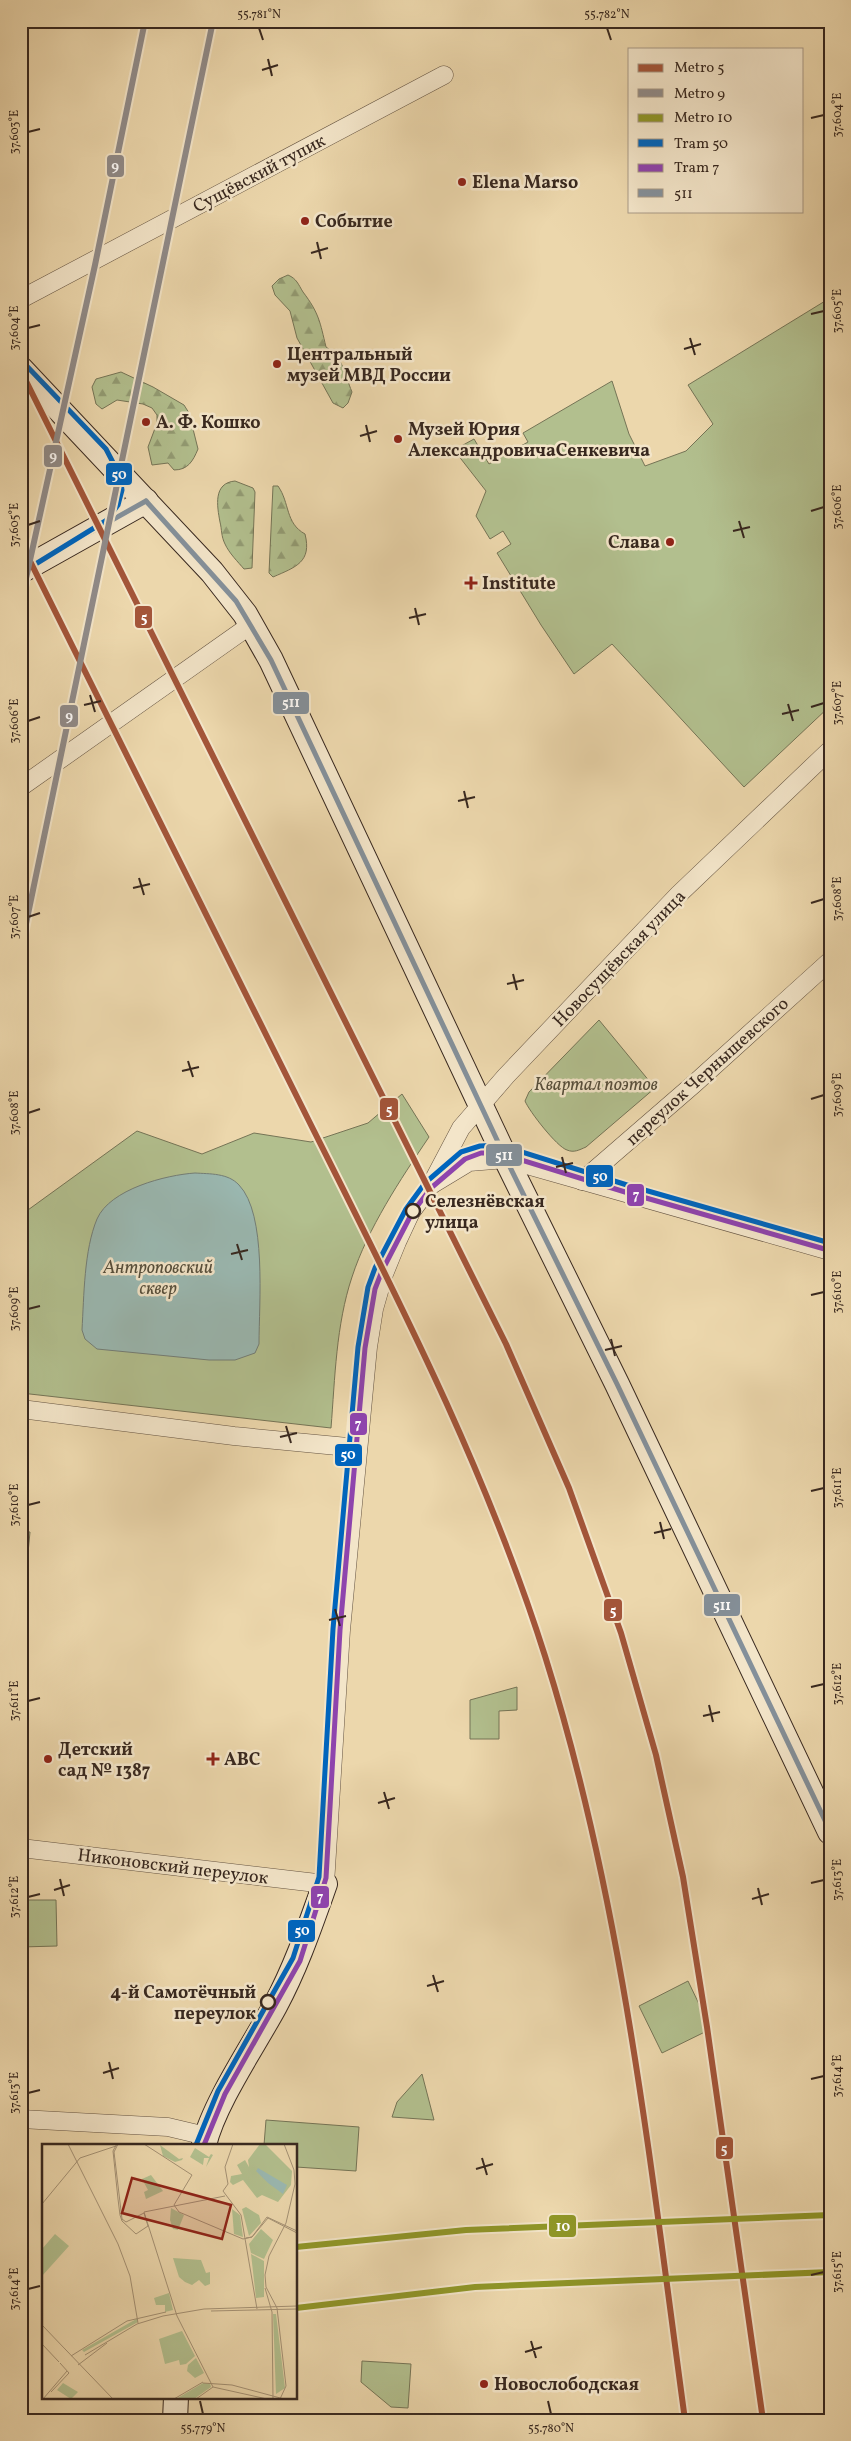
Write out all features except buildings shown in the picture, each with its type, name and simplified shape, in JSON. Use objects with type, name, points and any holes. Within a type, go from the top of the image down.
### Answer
[{"type":"main road","points":[[21,369],[212,572],[252,624],[276,669],[506,1159],[617,1384],[830,1832]]},
{"type":"main road","points":[[21,571],[146,501]]},
{"type":"main road","points":[[205,2140],[226,2094],[297,1965],[325,1884]]},
{"type":"main road","points":[[175,2420],[176,2398]]},
{"type":"street","name":"Сущёвский тупик","points":[[21,299],[444,75]]},
{"type":"street","points":[[21,787],[252,624]]},
{"type":"street","name":"Новосущёвская улица","points":[[431,1185],[461,1128],[506,1076],[679,894],[830,750]]},
{"type":"street","name":"переулок Чернышевского","points":[[582,1181],[694,1084],[830,961]]},
{"type":"street","points":[[325,1884],[336,1693],[368,1347],[384,1274],[411,1212],[431,1185],[469,1162],[506,1159],[830,1251]]},
{"type":"street","points":[[21,1409],[224,1435],[358,1448]]},
{"type":"street","name":"Никоновский переулок","points":[[21,1848],[325,1884]]},
{"type":"street","points":[[21,2119],[168,2127],[205,2140]]},
{"type":"green space","points":[[288,275],[297,282],[316,312],[326,347],[337,356],[343,367],[352,392],[348,403],[343,408],[333,403],[297,338],[290,311],[275,295],[272,286],[279,279]]},
{"type":"green space","name":"Слава","points":[[830,298],[830,706],[744,787],[612,644],[574,674],[541,625],[497,553],[511,544],[503,531],[490,539],[476,516],[486,491],[454,450],[474,439],[489,464],[528,442],[523,433],[612,381],[629,434],[645,466],[686,451],[713,424],[688,385]]},
{"type":"green space","points":[[121,372],[153,387],[184,405],[189,413],[198,449],[192,461],[186,467],[174,470],[168,463],[152,465],[148,447],[157,423],[157,415],[152,408],[143,404],[117,400],[102,409],[96,404],[92,387],[96,379]]},
{"type":"green space","points":[[235,481],[253,488],[255,492],[252,568],[244,569],[229,551],[222,536],[218,496],[223,486]]},
{"type":"green space","points":[[273,486],[278,486],[282,492],[291,518],[294,524],[305,534],[307,543],[304,557],[300,562],[289,570],[273,577],[269,573]]},
{"type":"green space","name":"Квартал поэтов","points":[[599,1020],[655,1088],[586,1147],[570,1151],[562,1147],[550,1136],[525,1101],[529,1092]]},
{"type":"green space","name":"Антроповский сквер","points":[[402,1094],[429,1137],[396,1187],[376,1223],[352,1277],[339,1333],[331,1428],[21,1393],[21,1215],[137,1131],[202,1154],[254,1133],[311,1142],[368,1123]]},
{"type":"green space","points":[[21,1531],[30,1532],[26,1574],[21,1574]]},
{"type":"green space","points":[[517,1687],[517,1710],[499,1711],[499,1739],[470,1739],[470,1700]]},
{"type":"green space","points":[[21,1900],[56,1900],[57,1946],[21,1947]]},
{"type":"green space","points":[[688,1981],[711,2029],[662,2053],[639,2006]]},
{"type":"green space","points":[[422,2074],[434,2120],[392,2117],[397,2102]]},
{"type":"green space","points":[[266,2120],[359,2127],[356,2171],[298,2167],[298,2144],[264,2144]]},
{"type":"green space","points":[[362,2361],[411,2364],[408,2408],[391,2407],[361,2382]]},
{"type":"water","points":[[195,1173],[218,1175],[235,1181],[248,1198],[254,1216],[260,1260],[259,1344],[255,1353],[235,1360],[209,1360],[97,1349],[85,1339],[82,1330],[87,1259],[97,1219],[104,1208],[126,1192],[169,1177]]},
{"type":"metro line","name":"9","points":[[21,601],[95,265],[145,21]]},
{"type":"metro line","name":"9","points":[[21,948],[213,21]]},
{"type":"metro line","name":"5","points":[[21,371],[506,1344],[569,1488],[621,1633],[656,1755],[683,1877],[707,2027],[763,2420]]},
{"type":"metro line","name":"5","points":[[21,543],[406,1317],[467,1450],[521,1586],[545,1656],[572,1749],[595,1844],[614,1939],[646,2131],[685,2420]]},
{"type":"metro line","name":"10","points":[[298,2247],[466,2230],[830,2215]]},
{"type":"metro line","name":"10","points":[[298,2308],[475,2287],[830,2272]]},
{"type":"tram line","name":"50","points":[[21,360],[106,449],[120,476],[122,490],[118,505],[107,520],[21,573]]},
{"type":"tram line","name":"50","points":[[196,2144],[218,2091],[293,1958],[319,1877],[333,1629],[358,1347],[368,1287],[375,1268],[406,1209],[425,1183],[461,1152],[480,1146],[500,1145],[627,1185],[830,1243]]},
{"type":"tram line","name":"7","points":[[204,2144],[225,2094],[300,1961],[326,1878],[340,1630],[365,1348],[375,1289],[382,1271],[412,1213],[431,1188],[465,1159],[481,1153],[499,1153],[625,1192],[828,1250]]},
{"type":"transit line","name":"511","points":[[146,501],[236,601],[271,660],[506,1159],[617,1384],[830,1831]]},
{"type":"transit line","name":"511","points":[[21,571],[146,501]]},
{"type":"place","name":"Elena Marso","points":[[462,182]]},
{"type":"place","name":"Событие","points":[[305,221]]},
{"type":"place","name":"Центральный музей МВД России","points":[[277,364]]},
{"type":"place","name":"А. Ф. Кошко","points":[[146,422]]},
{"type":"place","name":"Музей Юрия АлександровичаСенкевича","points":[[398,439]]},
{"type":"place","name":"Слава","points":[[670,542]]},
{"type":"place","name":"Institute","points":[[471,583]]},
{"type":"place","name":"Селезнёвская улица","points":[[413,1211]]},
{"type":"place","name":"Детский сад № 1387","points":[[48,1759]]},
{"type":"place","name":"ABC","points":[[213,1759]]},
{"type":"place","name":"4-й Самотёчный переулок","points":[[268,2002]]},
{"type":"place","name":"Новослободская","points":[[484,2384]]}]
